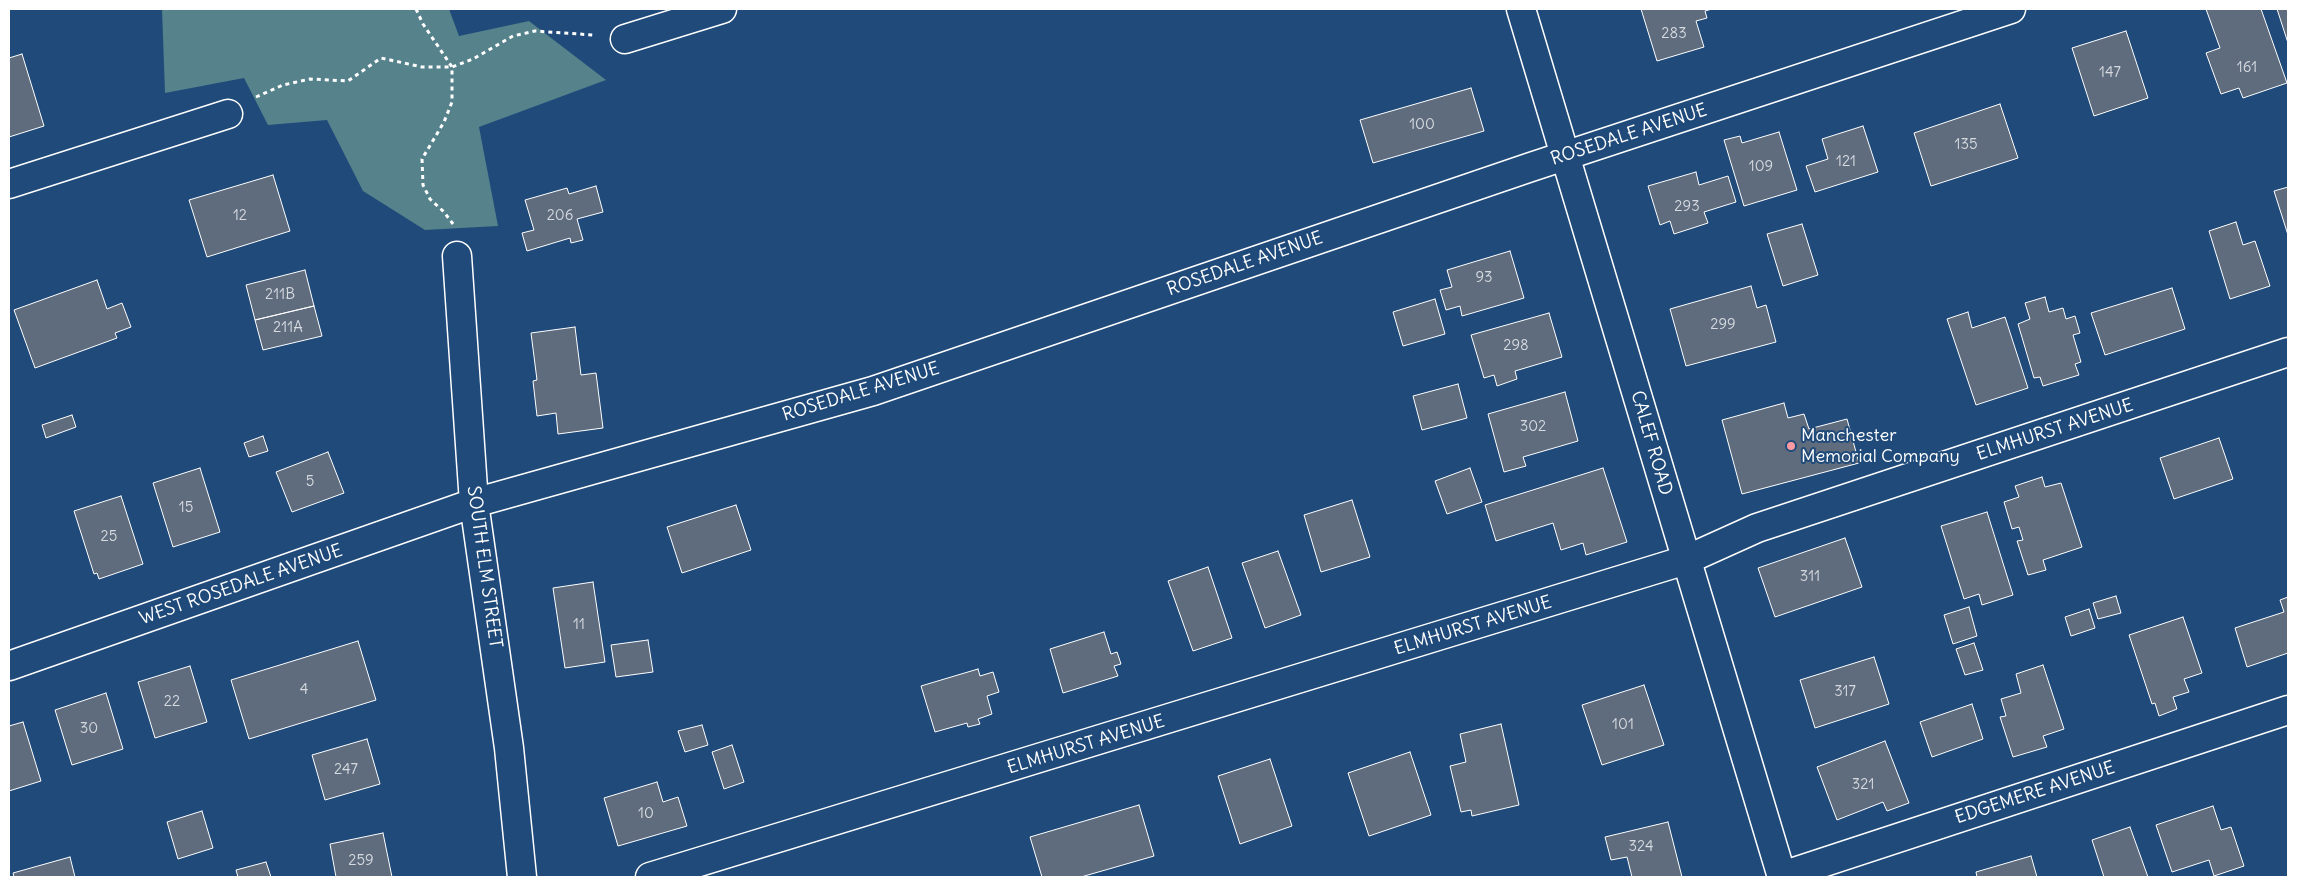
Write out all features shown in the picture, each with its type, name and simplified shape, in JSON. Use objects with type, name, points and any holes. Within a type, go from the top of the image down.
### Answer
[{"type":"street","points":[[626,39],[722,9]]},
{"type":"street","name":"CALEF ROAD","points":[[1521,9],[1567,156],[1782,877]]},
{"type":"street","name":"ROSEDALE AVENUE","points":[[474,503],[873,391],[1567,156],[2011,9]]},
{"type":"street","points":[[9,184],[228,114]]},
{"type":"street","name":"SOUTH ELM STREET","points":[[457,256],[474,503],[509,748],[522,877]]},
{"type":"street","name":"ELMHURST AVENUE","points":[[650,877],[1686,560],[1758,528],[2288,352]]},
{"type":"street","name":"WEST ROSEDALE AVENUE","points":[[9,666],[474,503]]},
{"type":"street","name":"EDGEMERE AVENUE","points":[[1782,877],[2288,710]]},
{"type":"path","points":[[416,9],[423,24],[452,67],[452,102],[444,122],[422,159],[424,185],[430,199],[444,212],[456,229],[457,256]]},
{"type":"path","points":[[228,114],[283,84],[310,79],[348,81],[381,58],[422,67],[452,67],[473,59],[513,36],[535,31],[578,33],[626,39]]},
{"type":"green space","points":[[162,9],[449,9],[459,36],[529,21],[606,80],[479,127],[498,226],[425,230],[363,191],[327,120],[268,125],[244,78],[165,93]]},
{"type":"building","points":[[1641,9],[1712,9],[1705,11],[1707,18],[1696,21],[1704,47],[1657,61]]},
{"type":"building","points":[[2206,9],[2261,9],[2287,83],[2243,98],[2239,88],[2221,94],[2206,53],[2220,48]]},
{"type":"building","points":[[2277,9],[2288,9],[2288,43]]},
{"type":"building","points":[[2126,31],[2148,98],[2094,116],[2072,48]]},
{"type":"building","points":[[22,54],[44,126],[9,137],[9,58]]},
{"type":"building","points":[[1471,88],[1484,131],[1373,163],[1360,120]]},
{"type":"building","points":[[2000,104],[2018,158],[1931,186],[1914,133]]},
{"type":"building","points":[[1863,126],[1878,172],[1815,192],[1806,166],[1828,159],[1822,139]]},
{"type":"building","points":[[1779,132],[1797,190],[1744,206],[1724,140],[1740,136],[1742,143]]},
{"type":"building","points":[[1696,172],[1699,185],[1728,176],[1736,202],[1704,212],[1708,223],[1674,234],[1670,221],[1660,225],[1648,186]]},
{"type":"building","points":[[273,175],[290,231],[207,257],[189,200]]},
{"type":"building","points":[[596,186],[603,212],[577,219],[583,240],[571,243],[570,238],[527,251],[522,233],[534,230],[525,200],[567,188],[569,194]]},
{"type":"building","points":[[2288,187],[2288,235],[2274,191]]},
{"type":"building","points":[[2236,222],[2243,245],[2255,241],[2270,286],[2230,299],[2209,231]]},
{"type":"building","points":[[1802,224],[1818,275],[1783,286],[1767,234]]},
{"type":"building","points":[[1510,251],[1524,298],[1462,316],[1460,306],[1446,310],[1440,290],[1452,287],[1447,270]]},
{"type":"building","points":[[305,270],[314,306],[255,320],[246,285]]},
{"type":"building","points":[[97,280],[107,309],[122,303],[131,327],[115,333],[117,338],[35,368],[14,310]]},
{"type":"building","points":[[1751,286],[1757,308],[1766,305],[1776,342],[1686,366],[1670,309]]},
{"type":"building","points":[[2172,288],[2185,329],[2105,355],[2091,313]]},
{"type":"building","points":[[2045,297],[2049,312],[2063,308],[2066,319],[2075,316],[2080,333],[2073,335],[2081,362],[2075,364],[2079,375],[2043,386],[2040,377],[2034,378],[2018,324],[2030,319],[2025,303]]},
{"type":"building","points":[[1435,299],[1445,334],[1403,346],[1393,312]]},
{"type":"building","points":[[314,306],[322,336],[263,350],[255,320]]},
{"type":"building","points":[[1968,312],[1972,328],[2005,317],[2028,388],[1976,405],[1947,319]]},
{"type":"building","points":[[1549,313],[1562,357],[1515,371],[1517,379],[1497,386],[1494,375],[1484,378],[1471,335]]},
{"type":"building","points":[[575,327],[581,375],[596,373],[603,428],[558,434],[556,413],[537,416],[533,381],[537,380],[531,333]]},
{"type":"building","points":[[1458,384],[1467,418],[1422,430],[1413,396]]},
{"type":"building","points":[[1565,392],[1578,441],[1523,457],[1526,466],[1504,472],[1488,414]]},
{"type":"building","name":"Manchester Memorial Company","points":[[1784,403],[1788,418],[1804,414],[1809,429],[1847,419],[1859,463],[1742,494],[1722,420]]},
{"type":"building","points":[[72,415],[76,427],[46,438],[42,425]]},
{"type":"building","points":[[263,436],[268,451],[249,457],[244,443]]},
{"type":"building","points":[[2219,438],[2233,479],[2174,499],[2160,458]]},
{"type":"building","points":[[328,452],[344,493],[292,512],[276,472]]},
{"type":"building","points":[[200,468],[220,532],[173,547],[153,483]]},
{"type":"building","points":[[1470,468],[1482,502],[1447,514],[1435,481]]},
{"type":"building","points":[[1603,468],[1627,542],[1586,555],[1583,543],[1561,550],[1553,523],[1496,541],[1485,505]]},
{"type":"building","points":[[2042,477],[2045,487],[2061,483],[2082,547],[2043,560],[2046,570],[2028,575],[2017,541],[2023,540],[2019,527],[2012,529],[2004,502],[2019,497],[2015,486]]},
{"type":"building","points":[[121,496],[143,564],[99,579],[97,573],[94,574],[74,511]]},
{"type":"building","points":[[1352,500],[1370,557],[1321,572],[1304,515]]},
{"type":"building","points":[[736,505],[751,550],[682,573],[667,527]]},
{"type":"building","points":[[1987,512],[2013,595],[1982,605],[1979,594],[1964,599],[1941,526]]},
{"type":"building","points":[[1845,538],[1862,587],[1775,617],[1758,568]]},
{"type":"building","points":[[1278,551],[1301,615],[1265,628],[1242,563]]},
{"type":"building","points":[[1208,567],[1232,638],[1193,651],[1168,581]]},
{"type":"building","points":[[593,582],[605,662],[565,668],[553,588]]},
{"type":"building","points":[[2116,596],[2121,613],[2098,619],[2093,603]]},
{"type":"building","points":[[2288,597],[2288,653],[2247,667],[2235,628],[2284,612],[2280,600]]},
{"type":"building","points":[[1969,607],[1977,636],[1953,644],[1944,615]]},
{"type":"building","points":[[2089,609],[2095,628],[2071,636],[2065,617]]},
{"type":"building","points":[[2183,617],[2202,673],[2184,679],[2189,692],[2173,697],[2177,709],[2159,716],[2155,703],[2152,704],[2129,635]]},
{"type":"building","points":[[1104,632],[1111,654],[1117,652],[1121,664],[1114,666],[1118,676],[1063,693],[1050,649]]},
{"type":"building","points":[[648,640],[653,672],[616,677],[611,645]]},
{"type":"building","points":[[358,641],[376,700],[249,739],[231,680]]},
{"type":"building","points":[[1974,643],[1983,670],[1965,675],[1956,649]]},
{"type":"building","points":[[1874,657],[1889,704],[1815,728],[1800,680]]},
{"type":"building","points":[[2043,665],[2064,729],[2043,736],[2047,747],[2013,757],[2000,717],[2006,716],[2001,699],[2021,693],[2016,674]]},
{"type":"building","points":[[190,666],[207,722],[155,738],[138,682]]},
{"type":"building","points":[[978,669],[980,676],[993,672],[999,692],[987,696],[992,714],[978,719],[980,724],[968,727],[967,723],[935,732],[921,686]]},
{"type":"building","points":[[1644,685],[1664,745],[1602,765],[1582,705]]},
{"type":"building","points":[[106,693],[123,749],[72,765],[55,710]]},
{"type":"building","points":[[1972,704],[1983,739],[1932,757],[1920,722]]},
{"type":"building","points":[[23,722],[41,781],[9,791],[9,726]]},
{"type":"building","points":[[1501,724],[1519,805],[1472,816],[1471,810],[1461,812],[1450,766],[1466,762],[1460,734]]},
{"type":"building","points":[[702,725],[708,745],[685,752],[678,731]]},
{"type":"building","points":[[367,739],[380,784],[325,800],[312,755]]},
{"type":"building","points":[[1885,741],[1909,803],[1887,811],[1883,802],[1837,820],[1817,767]]},
{"type":"building","points":[[732,745],[744,782],[724,789],[712,752]]},
{"type":"building","points":[[1410,752],[1431,815],[1369,836],[1348,773]]},
{"type":"building","points":[[1270,759],[1292,826],[1240,844],[1218,776]]},
{"type":"building","points":[[657,782],[663,802],[678,797],[687,826],[618,846],[604,798]]},
{"type":"building","points":[[1139,805],[1154,856],[1081,877],[1042,877],[1030,837]]},
{"type":"building","points":[[2213,806],[2221,830],[2231,827],[2244,866],[2214,876],[2209,860],[2172,872],[2156,825]]},
{"type":"building","points":[[202,811],[213,848],[178,859],[167,822]]},
{"type":"building","points":[[1668,822],[1682,877],[1632,877],[1627,857],[1611,860],[1605,837]]},
{"type":"building","points":[[2130,827],[2148,877],[2104,877],[2092,840]]},
{"type":"building","points":[[383,833],[392,877],[336,877],[330,844]]},
{"type":"building","points":[[2031,856],[2037,877],[1977,877],[1976,872]]},
{"type":"building","points":[[70,857],[75,877],[14,877],[13,873]]},
{"type":"building","points":[[266,862],[271,877],[238,877],[236,870]]},
{"type":"place","name":"Manchester Memorial Company","points":[[1791,446]]}]
